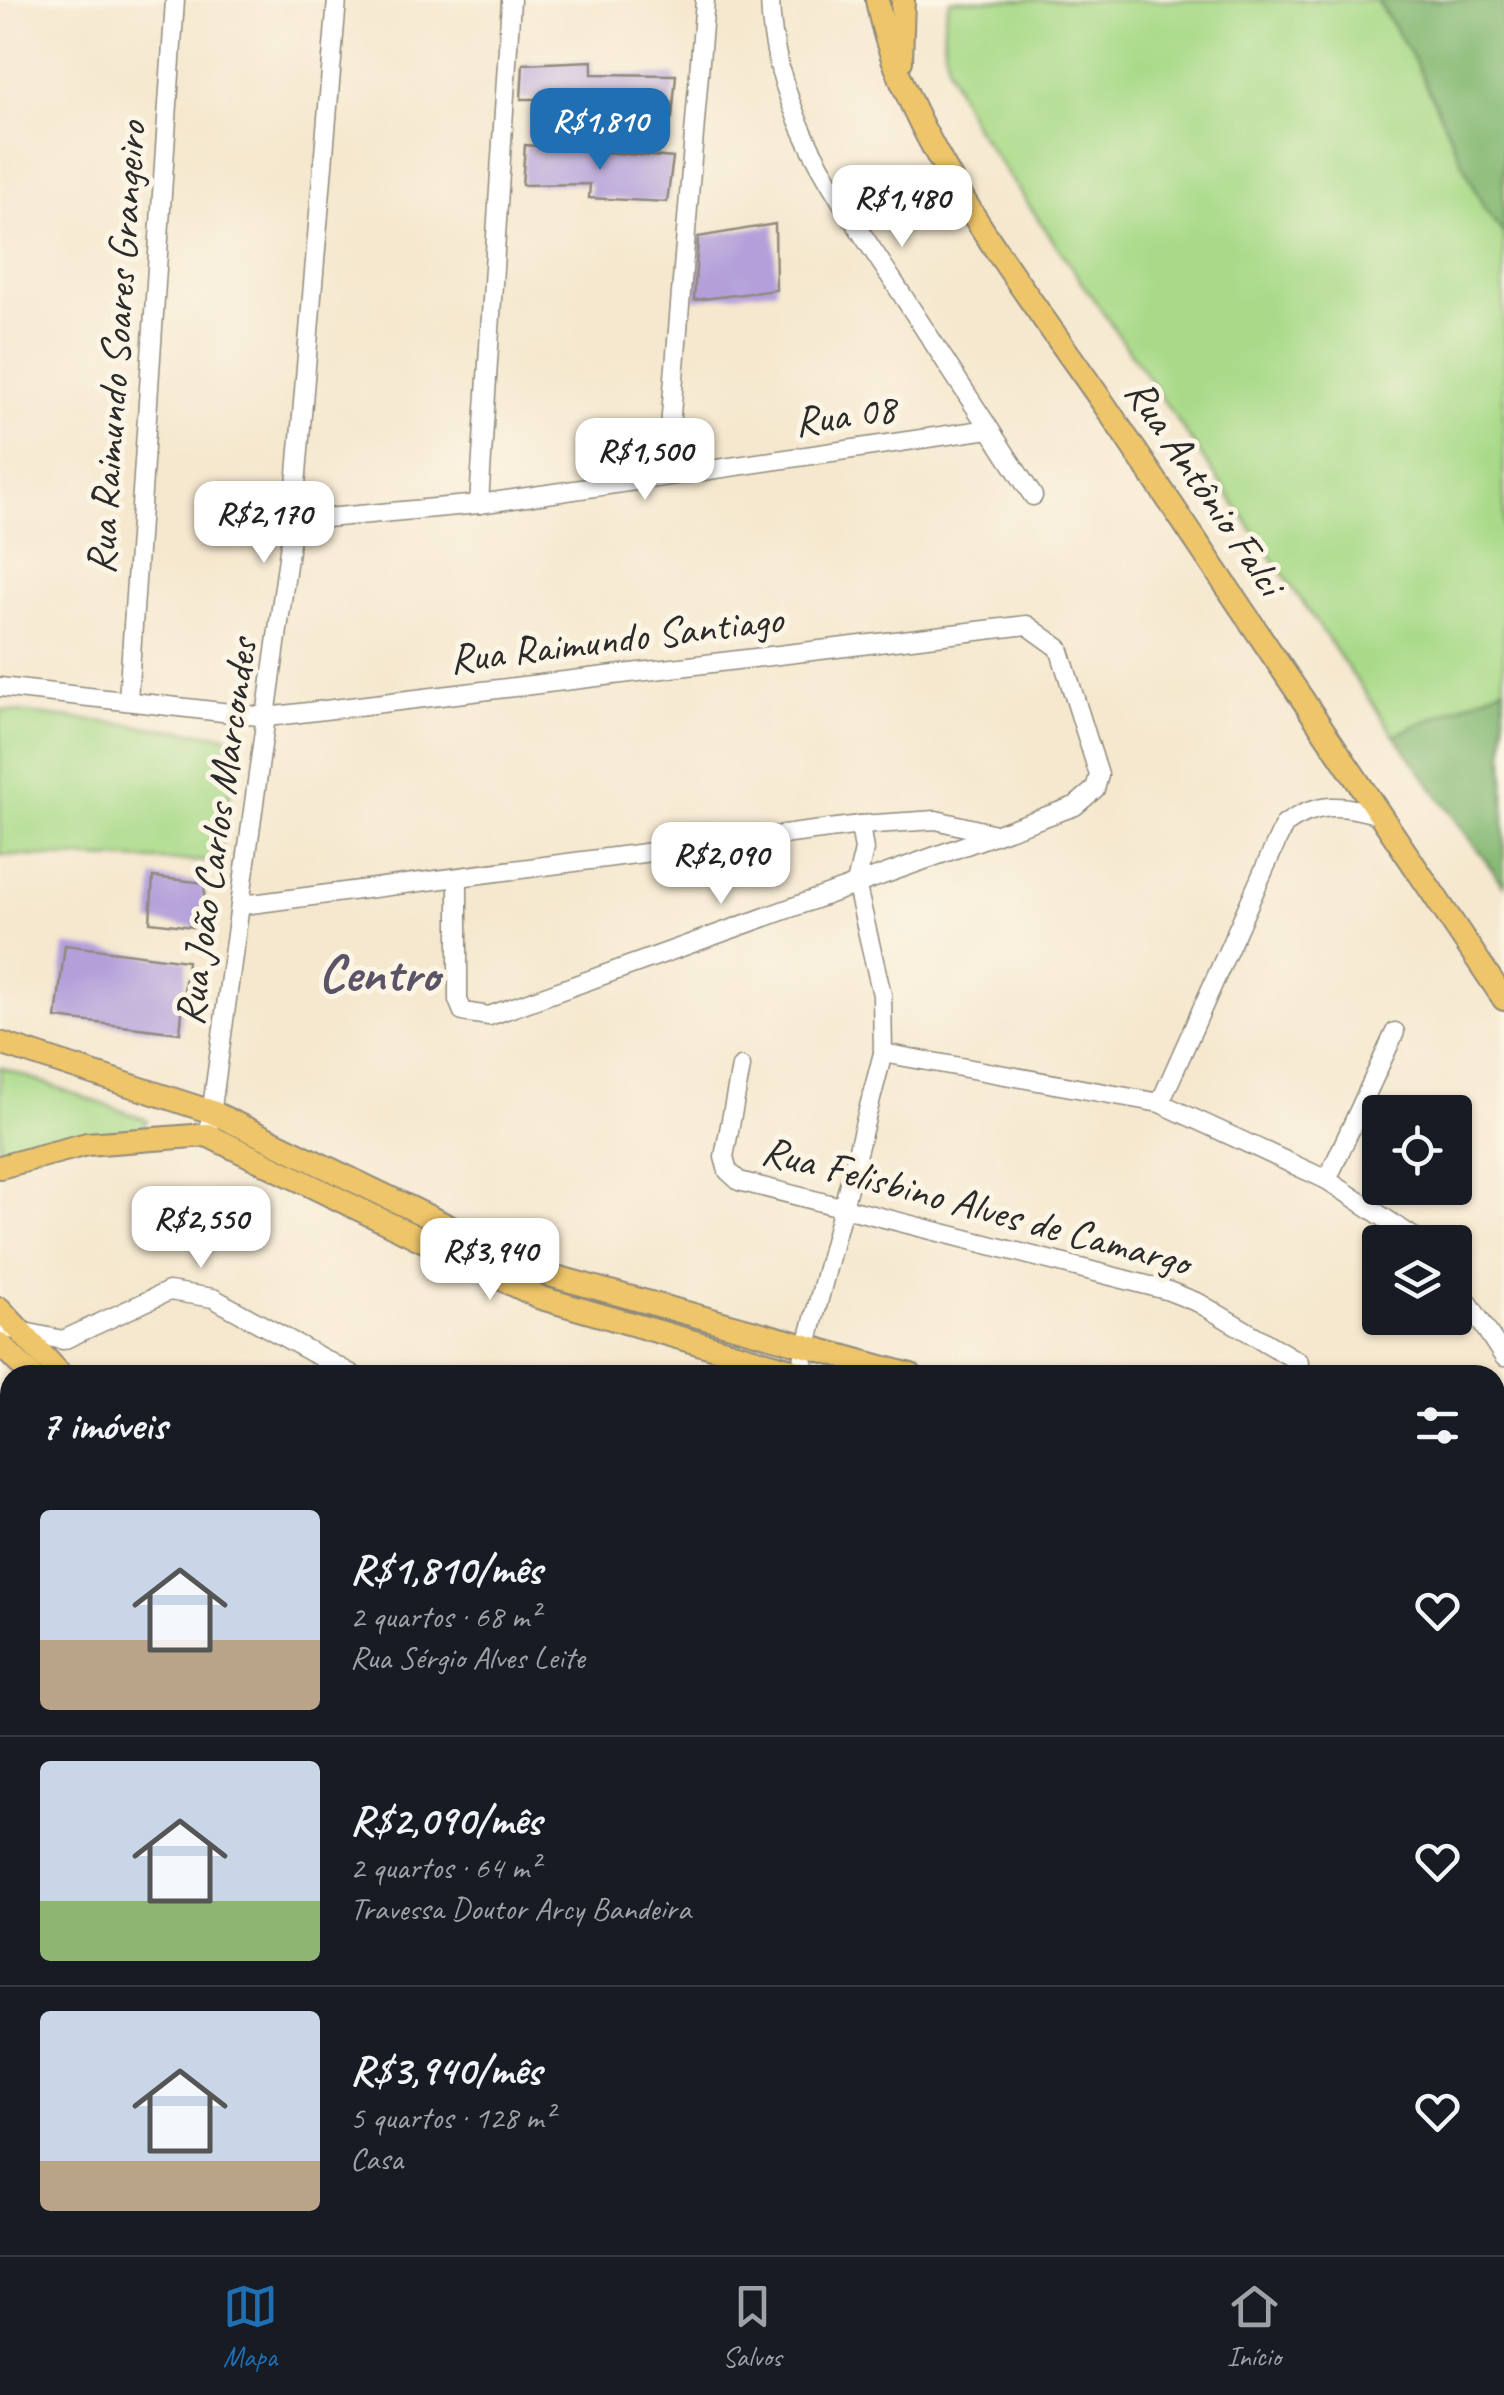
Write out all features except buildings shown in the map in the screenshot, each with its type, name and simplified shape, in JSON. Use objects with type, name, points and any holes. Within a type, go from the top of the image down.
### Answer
[{"type":"main road","name":"Rua Antônio Falci","points":[[878,0],[885,43],[913,113],[1008,262],[1504,999]]},
{"type":"main road","points":[[903,0],[899,40],[913,113]]},
{"type":"main road","points":[[0,1043],[209,1123],[549,1274],[878,1365]]},
{"type":"main road","points":[[0,1167],[87,1144],[209,1123],[541,1298],[774,1365]]},
{"type":"main road","points":[[541,1298],[549,1274]]},
{"type":"main road","points":[[0,1309],[10,1328],[49,1365]]},
{"type":"main road","points":[[0,1344],[22,1365]]},
{"type":"street","name":"Rua Raimundo Soares Grangeiro","points":[[128,700],[175,0]]},
{"type":"street","name":"Rua João Carlos Marcondes","points":[[209,1123],[243,904],[293,522],[337,0]]},
{"type":"street","points":[[479,504],[511,0]]},
{"type":"street","points":[[666,476],[705,0]]},
{"type":"street","points":[[770,0],[771,29],[787,99],[817,166],[1032,496]]},
{"type":"street","name":"Rua 08","points":[[293,522],[479,504],[989,429]]},
{"type":"street","name":"Rua Raimundo Santiago","points":[[0,688],[266,717],[1027,625],[1059,648],[1099,775],[1095,789],[1075,806],[991,833]]},
{"type":"street","points":[[1160,1103],[1284,825],[1301,812],[1325,806],[1348,805],[1382,816]]},
{"type":"street","points":[[243,904],[860,826],[936,820],[991,833]]},
{"type":"street","points":[[806,1365],[883,1053],[882,996],[856,884],[864,850],[860,826]]},
{"type":"street","points":[[458,878],[458,1000],[463,1012],[489,1016],[991,833]]},
{"type":"street","points":[[1327,1180],[1395,1032]]},
{"type":"street","points":[[883,1053],[1160,1103],[1327,1180],[1394,1225]]},
{"type":"street","name":"Rua Felisbino Alves de Camargo","points":[[741,1067],[724,1157],[728,1171],[739,1181],[1166,1290],[1198,1303],[1299,1362]]},
{"type":"street","points":[[10,1328],[63,1340],[169,1290],[188,1292],[213,1298],[335,1365]]},
{"type":"street","points":[[1472,1308],[1504,1357]]},
{"type":"green space","points":[[950,0],[1377,0],[1415,61],[1484,208],[1504,234],[1504,687],[1394,735],[975,127],[948,65],[944,33]]},
{"type":"green space","points":[[1377,0],[1504,0],[1504,234],[1484,208],[1415,61]]},
{"type":"green space","points":[[1504,687],[1504,886],[1394,735]]},
{"type":"green space","points":[[0,710],[227,736],[238,750],[218,862],[0,855]]},
{"type":"green space","points":[[0,1067],[147,1120],[143,1129],[0,1149]]},
{"type":"district","name":"Centro","points":[[379,974]]}]
